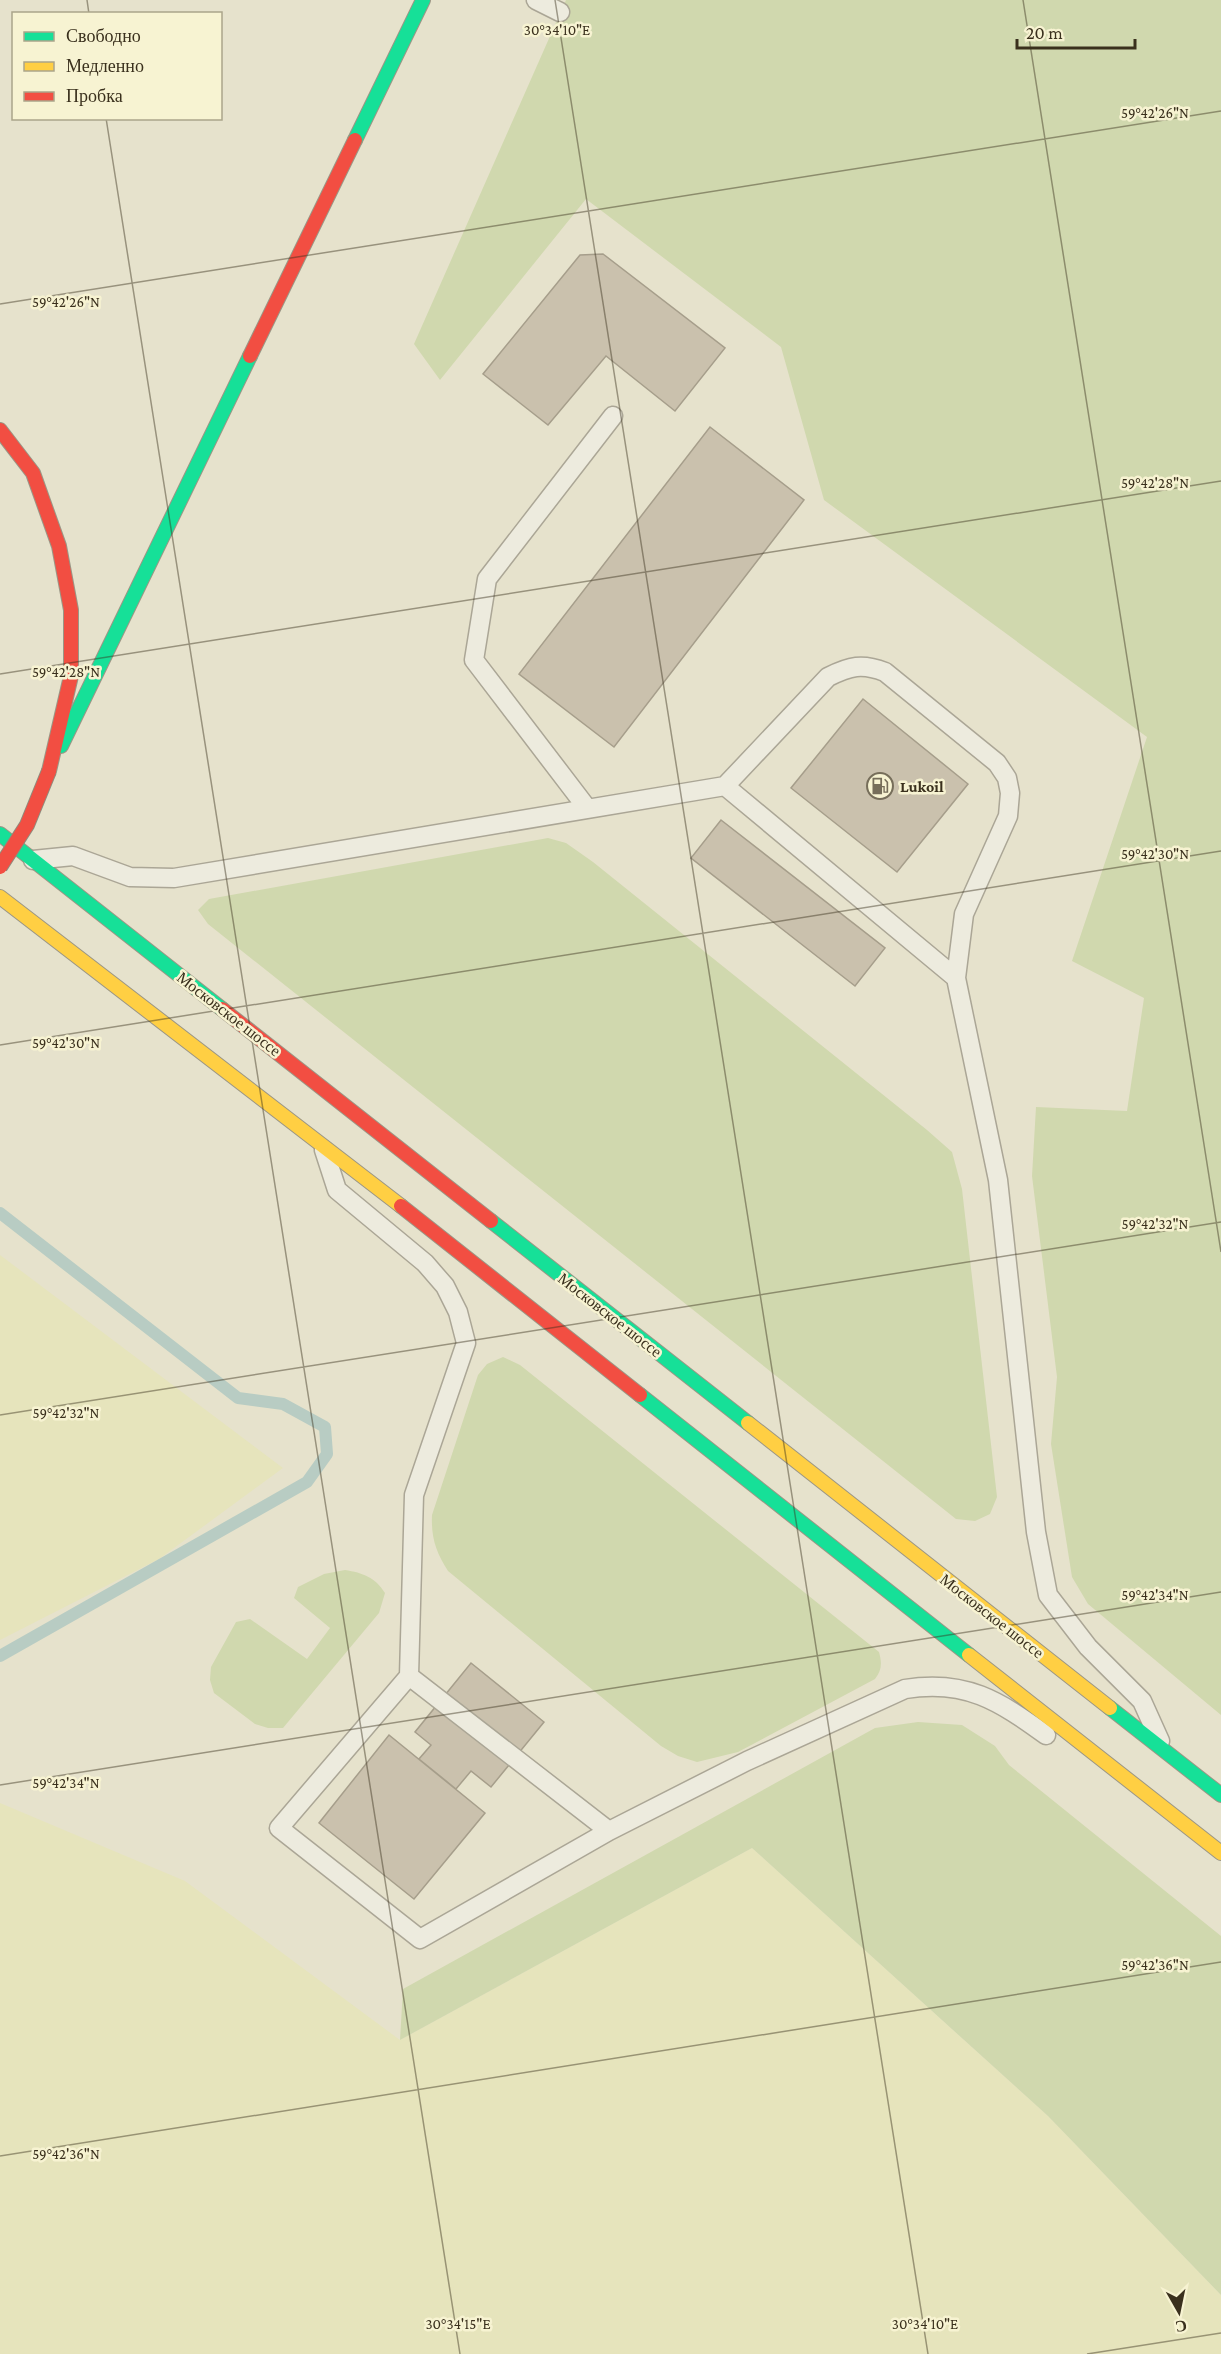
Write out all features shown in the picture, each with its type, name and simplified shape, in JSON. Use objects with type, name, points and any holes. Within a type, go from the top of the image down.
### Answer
[{"type":"main road","points":[[0,867],[27,825],[49,771],[423,0]]},
{"type":"main road","points":[[0,430],[33,473],[59,546],[70,610],[70,676],[49,771]]},
{"type":"main road","name":"Московское шоссе","points":[[0,834],[1221,1795]]},
{"type":"main road","points":[[0,897],[323,1145],[1221,1853]]},
{"type":"lane","points":[[536,0],[560,12]]},
{"type":"lane","points":[[587,808],[474,660],[487,579],[613,416]]},
{"type":"lane","points":[[33,860],[73,855],[130,877],[174,878],[725,786],[828,676],[844,669],[868,665],[885,672],[997,763],[1007,778],[1010,793],[1008,816],[964,914],[956,978],[998,1180],[1035,1532],[1048,1595],[1088,1647],[1142,1701],[1166,1753]]},
{"type":"lane","points":[[725,786],[956,978]]},
{"type":"lane","points":[[323,1145],[337,1190],[424,1263],[445,1286],[458,1312],[466,1343],[414,1496],[409,1676],[279,1828],[420,1939],[609,1831],[747,1761],[905,1689],[929,1685],[975,1693],[1008,1707],[1169,1823],[1192,1830]]},
{"type":"lane","points":[[409,1676],[609,1831]]},
{"type":"shaded area","points":[[0,1255],[283,1468],[159,1559],[0,1640]]},
{"type":"shaded area","points":[[0,1803],[185,1881],[400,2040],[752,1848],[1048,2116],[1221,2295],[1221,2354],[0,2354]]},
{"type":"green space","points":[[566,0],[1221,0],[1221,1715],[1088,1604],[1072,1577],[1051,1444],[1057,1377],[1032,1176],[1036,1107],[1127,1111],[1144,998],[1072,961],[1147,737],[824,500],[781,347],[586,199],[440,380],[414,344]]},
{"type":"green space","points":[[548,838],[566,843],[593,862],[952,1152],[962,1189],[997,1497],[990,1514],[975,1521],[956,1519],[208,924],[198,910],[209,899]]},
{"type":"green space","points":[[503,1357],[520,1365],[879,1652],[881,1666],[875,1679],[738,1752],[697,1762],[678,1756],[661,1746],[448,1571],[435,1544],[432,1515],[478,1375],[487,1364]]},
{"type":"green space","points":[[345,1570],[368,1577],[385,1593],[379,1613],[283,1728],[268,1728],[255,1724],[214,1693],[210,1680],[211,1667],[236,1622],[250,1619],[307,1659],[330,1628],[294,1598],[298,1587],[324,1574]]},
{"type":"green space","points":[[918,1722],[962,1725],[995,1746],[1009,1765],[1221,1936],[1221,2295],[1048,2116],[752,1848],[400,2040],[403,1989],[875,1728]]},
{"type":"building","points":[[603,254],[725,348],[675,411],[606,356],[548,425],[483,374],[580,255]]},
{"type":"building","points":[[710,427],[804,500],[614,747],[519,674]]},
{"type":"building","name":"Lukoil","points":[[863,699],[968,784],[897,872],[791,788]]},
{"type":"building","points":[[721,820],[885,948],[855,986],[691,858]]},
{"type":"building","points":[[471,1663],[544,1722],[491,1787],[471,1771],[456,1789],[419,1759],[431,1745],[415,1732]]},
{"type":"building","points":[[389,1735],[485,1813],[414,1899],[319,1823]]},
{"type":"waterway","points":[[0,1213],[238,1398],[283,1404],[325,1427],[327,1454],[307,1482],[0,1656]]},
{"type":"traffic: fast","points":[[355,140],[423,0]]},
{"type":"traffic: fast","points":[[61,746],[250,356]]},
{"type":"traffic: fast","points":[[0,834],[222,1009]]},
{"type":"traffic: fast","points":[[491,1221],[748,1423]]},
{"type":"traffic: fast","points":[[640,1395],[969,1655]]},
{"type":"traffic: fast","points":[[1110,1708],[1221,1795]]},
{"type":"traffic: slow","points":[[0,897],[401,1206]]},
{"type":"traffic: slow","points":[[748,1423],[1110,1708]]},
{"type":"traffic: slow","points":[[969,1655],[1221,1853]]},
{"type":"traffic: jam","points":[[250,356],[355,140]]},
{"type":"traffic: jam","points":[[0,430],[33,473],[59,546],[71,610],[71,676],[49,771]]},
{"type":"traffic: jam","points":[[0,867],[27,825],[49,771]]},
{"type":"traffic: jam","points":[[222,1009],[491,1221]]},
{"type":"traffic: jam","points":[[401,1206],[640,1395]]},
{"type":"place","name":"Lukoil","points":[[880,786]]}]
